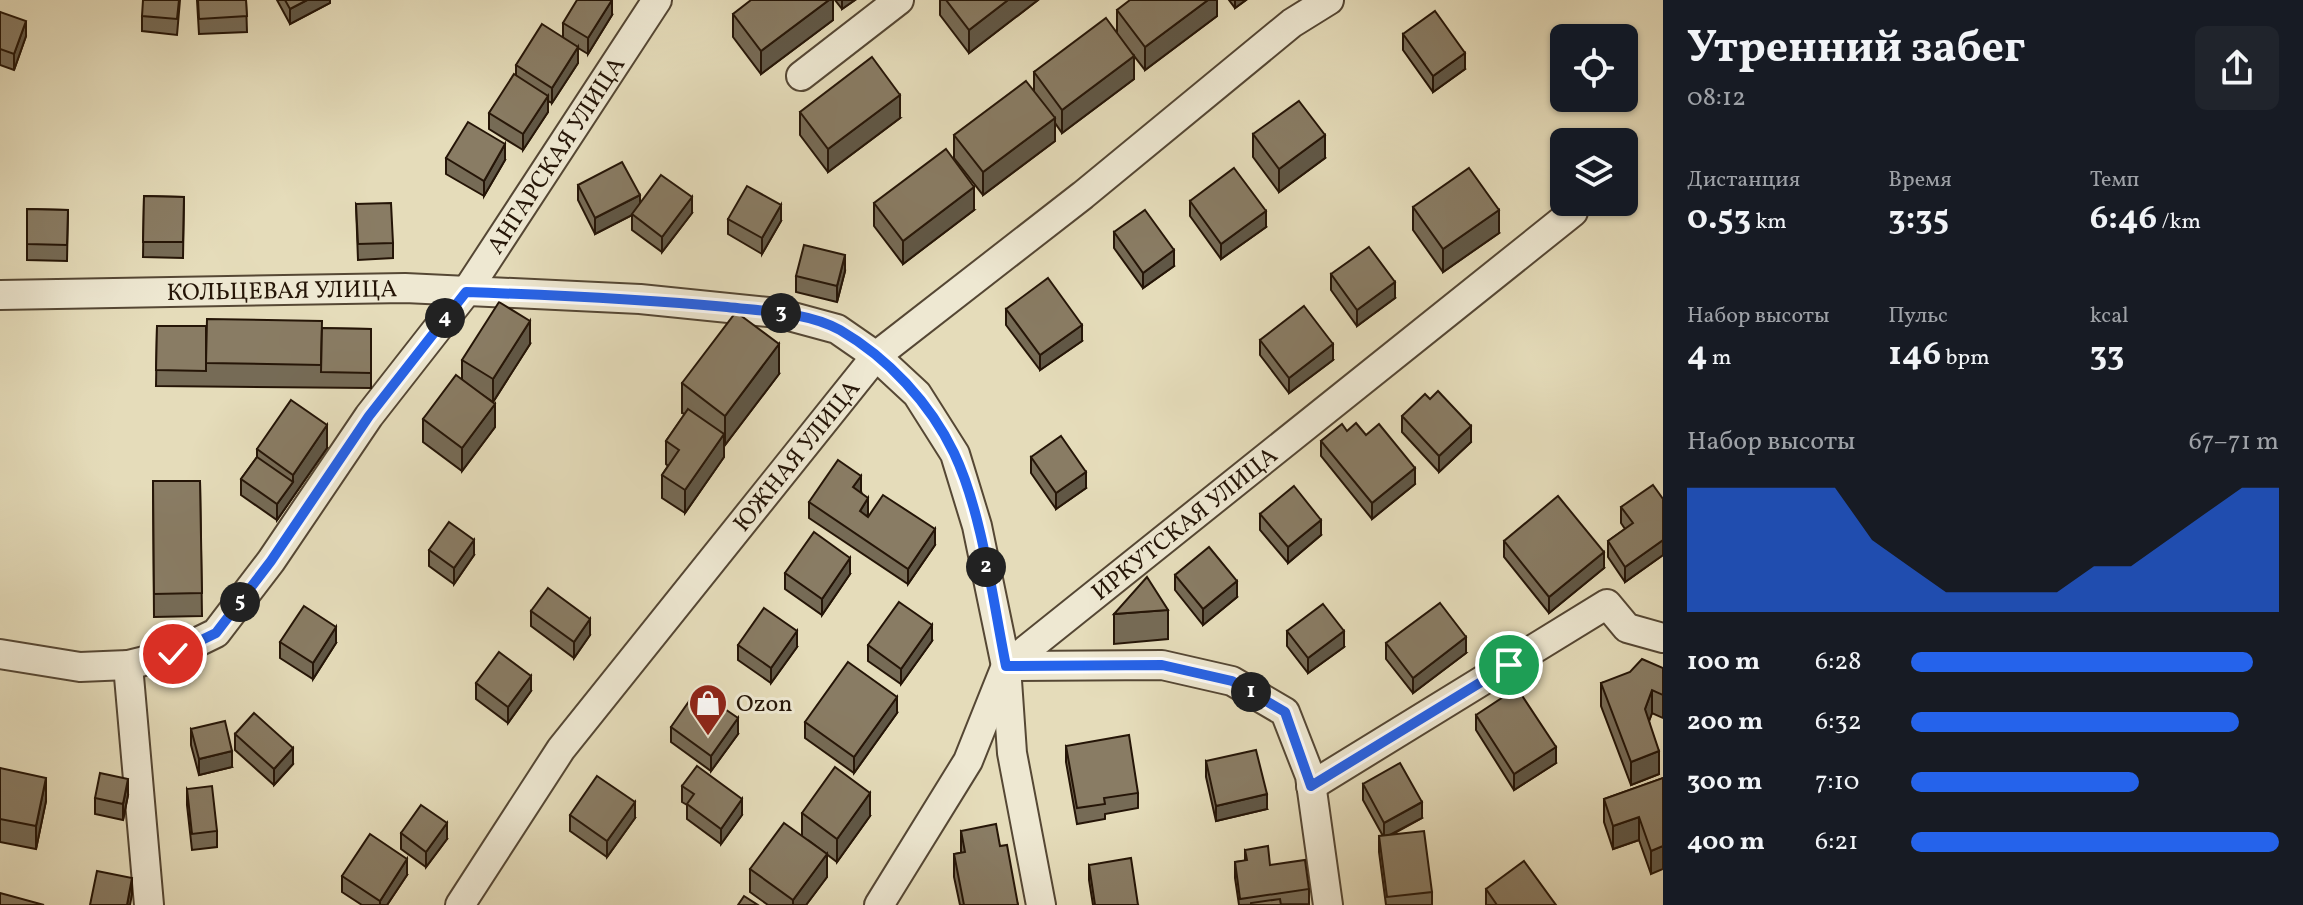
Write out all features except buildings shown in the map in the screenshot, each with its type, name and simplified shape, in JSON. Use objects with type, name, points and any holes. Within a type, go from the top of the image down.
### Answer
[{"type":"street","name":"АНГАРСКАЯ УЛИЦА","points":[[0,654],[80,667],[128,665],[173,654],[216,633],[271,561],[369,416],[466,292],[657,0]]},
{"type":"street","points":[[801,76],[899,0]]},
{"type":"street","name":"ЮЖНАЯ УЛИЦА","points":[[460,905],[561,749],[876,356],[1083,195],[1292,23],[1329,0]]},
{"type":"street","name":"ИРКУТСКАЯ УЛИЦА","points":[[879,905],[968,761],[1006,666],[1568,216]]},
{"type":"street","name":"КОЛЬЦЕВАЯ УЛИЦА","points":[[0,295],[405,288],[640,299],[778,313],[837,329],[876,356],[917,394],[955,454],[977,526],[1006,666],[1012,753],[1041,905]]},
{"type":"street","points":[[1311,786],[1607,604],[1627,628],[1663,638]]},
{"type":"street","points":[[128,665],[149,905]]},
{"type":"street","points":[[1006,666],[1162,665],[1232,681],[1285,712],[1311,786],[1328,905]]},
{"type":"place","name":"Ozon","points":[[708,737]]},
{"type":"route","points":[[173,654],[216,633],[271,561],[369,416],[466,292],[640,299],[778,313],[837,329],[876,356],[917,394],[955,454],[977,526],[1006,666],[1162,665],[1232,681],[1285,712],[1311,786],[1509,665]]}]
